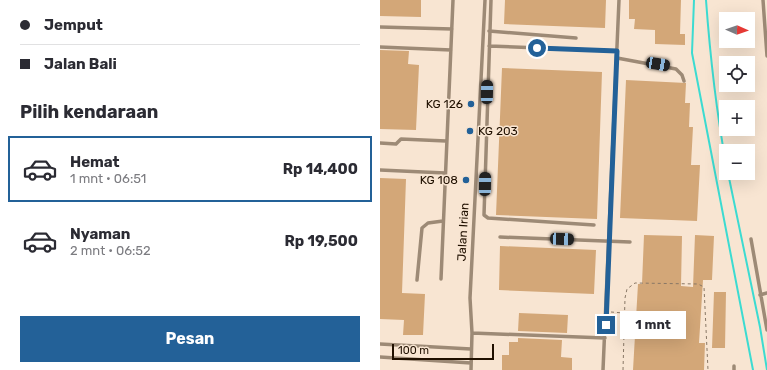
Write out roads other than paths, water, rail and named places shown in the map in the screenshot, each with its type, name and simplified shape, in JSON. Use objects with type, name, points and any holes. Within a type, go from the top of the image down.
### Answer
[{"type":"lane","points":[[441,279],[453,0]]},
{"type":"lane","name":"Jalan Irian","points":[[471,370],[472,333],[470,298],[484,0]]},
{"type":"lane","points":[[491,0],[484,215],[488,218],[594,225]]},
{"type":"lane","points":[[603,370],[619,0]]},
{"type":"lane","points":[[763,0],[767,56]]},
{"type":"lane","points":[[380,27],[452,29]]},
{"type":"lane","points":[[489,31],[576,38]]},
{"type":"lane","points":[[489,46],[617,51]]},
{"type":"lane","points":[[380,47],[451,50]]},
{"type":"lane","points":[[617,58],[676,69],[682,75],[684,81]]},
{"type":"lane","points":[[380,143],[396,144],[401,139],[446,141]]},
{"type":"lane","points":[[380,170],[445,173]]},
{"type":"lane","points":[[417,280],[422,228],[428,222],[443,221]]},
{"type":"lane","points":[[500,237],[630,242]]},
{"type":"lane","points":[[751,239],[767,330]]},
{"type":"lane","points":[[760,295],[767,293]]},
{"type":"lane","points":[[472,333],[605,338]]},
{"type":"lane","points":[[380,344],[471,349]]},
{"type":"lane","points":[[380,357],[471,363]]},
{"type":"waterway","points":[[694,0],[692,53],[753,370]]},
{"type":"waterway","points":[[706,0],[709,41],[723,144]]},
{"type":"waterway","points":[[729,180],[760,327],[767,370]]},
{"type":"place","name":"KG 126","points":[[471,104]]},
{"type":"place","name":"KG 203","points":[[470,131]]},
{"type":"place","name":"KG 108","points":[[466,180]]}]
